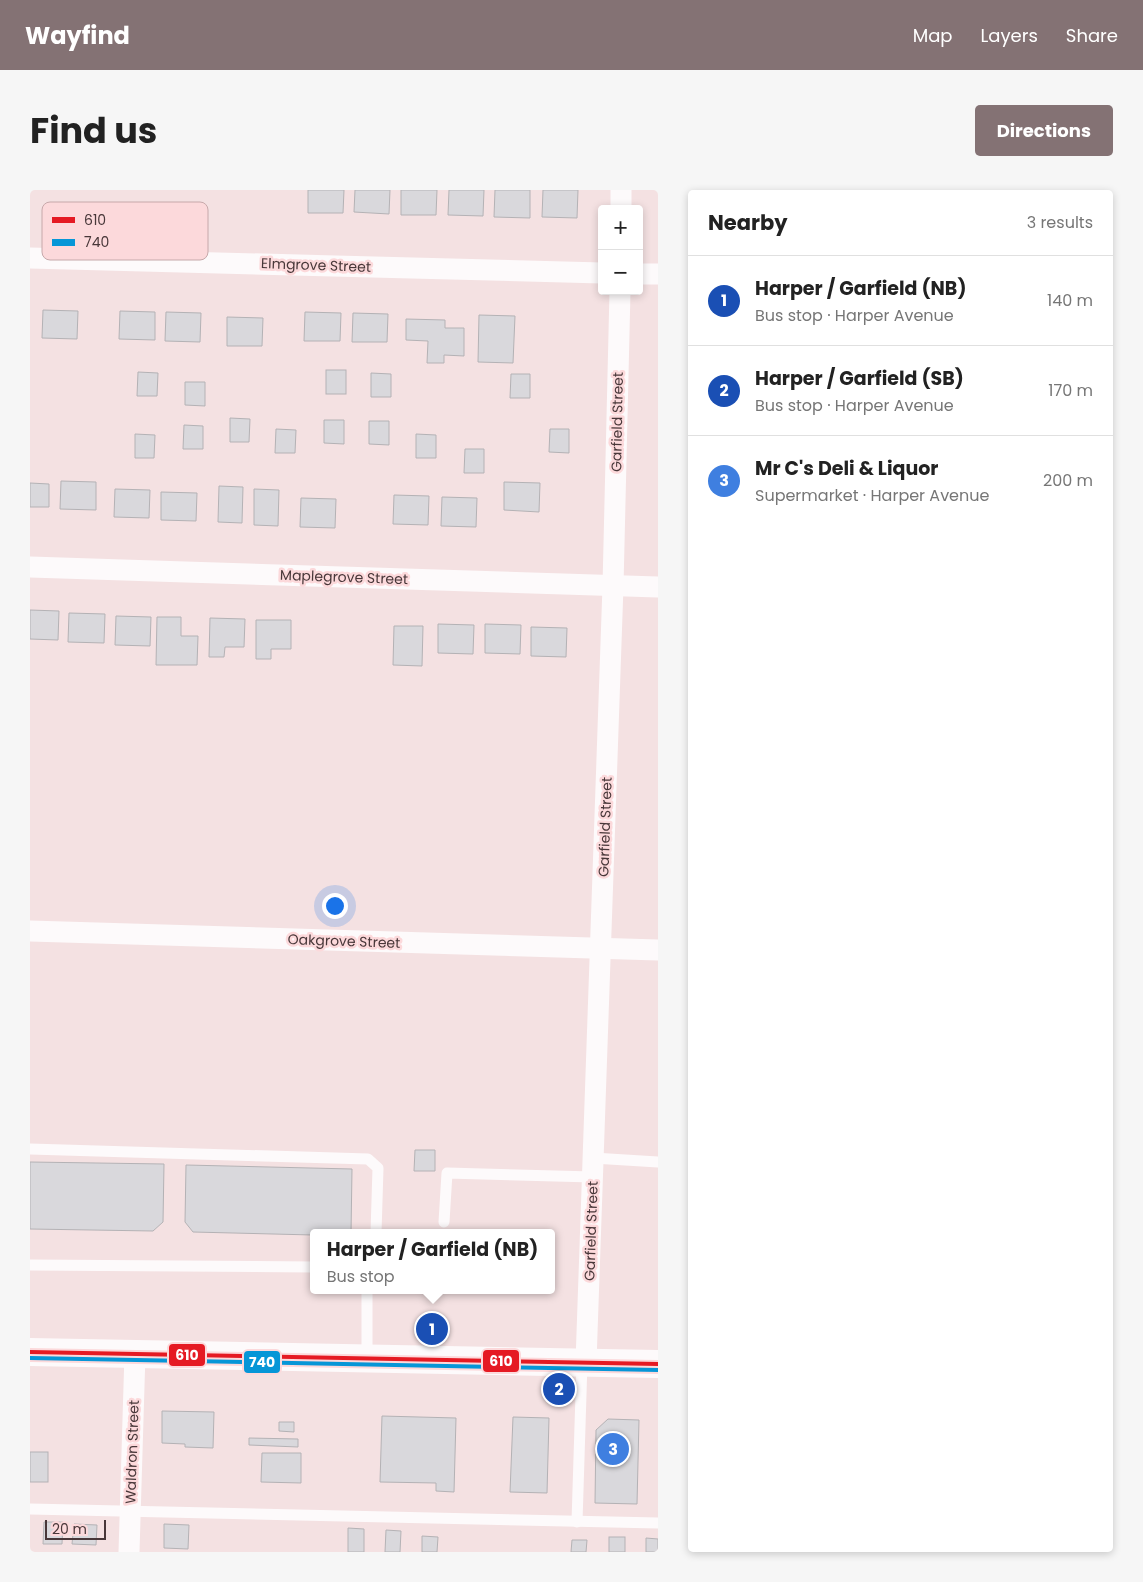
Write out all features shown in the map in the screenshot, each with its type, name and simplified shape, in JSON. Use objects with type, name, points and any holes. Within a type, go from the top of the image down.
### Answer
[{"type":"main road","points":[[30,1352],[135,1352],[658,1364]]},
{"type":"street","points":[[621,205],[622,190]]},
{"type":"street","name":"Elmgrove Street","points":[[106,260],[598,273]]},
{"type":"street","points":[[643,274],[658,274]]},
{"type":"street","name":"Garfield Street","points":[[584,1362],[593,1168],[613,586],[620,295]]},
{"type":"street","name":"Maplegrove Street","points":[[30,567],[658,586]]},
{"type":"street","name":"Oakgrove Street","points":[[30,931],[658,950]]},
{"type":"street","name":"Waldron Street","points":[[129,1552],[135,1352]]},
{"type":"lane","points":[[30,1149],[368,1160],[378,1168],[376,1229]]},
{"type":"lane","points":[[444,1222],[447,1173],[593,1168],[658,1162]]},
{"type":"lane","points":[[30,1265],[310,1267]]},
{"type":"lane","points":[[367,1294],[367,1358]]},
{"type":"lane","points":[[577,1522],[584,1362]]},
{"type":"lane","points":[[30,1509],[658,1523]]},
{"type":"building","points":[[308,190],[344,190],[343,213],[308,213]]},
{"type":"building","points":[[355,190],[390,190],[389,214],[354,212]]},
{"type":"building","points":[[401,190],[437,190],[436,215],[401,215]]},
{"type":"building","points":[[449,190],[484,190],[483,216],[448,215]]},
{"type":"building","points":[[495,190],[530,190],[530,218],[494,217]]},
{"type":"building","points":[[543,190],[578,190],[577,218],[542,217]]},
{"type":"building","points":[[43,310],[78,311],[77,339],[42,338]]},
{"type":"building","points":[[120,311],[155,312],[155,340],[119,339]]},
{"type":"building","points":[[166,312],[201,313],[200,342],[165,341]]},
{"type":"building","points":[[305,312],[341,313],[340,341],[304,341]]},
{"type":"building","points":[[353,313],[388,314],[387,342],[352,342]]},
{"type":"building","points":[[479,315],[515,316],[513,363],[478,362]]},
{"type":"building","points":[[227,317],[263,318],[262,346],[227,346]]},
{"type":"building","points":[[406,319],[445,320],[445,328],[464,328],[464,356],[444,355],[444,363],[427,363],[428,341],[406,340]]},
{"type":"building","points":[[326,370],[346,370],[346,394],[326,394]]},
{"type":"building","points":[[138,372],[158,373],[157,396],[137,396]]},
{"type":"building","points":[[371,373],[391,374],[391,397],[371,397]]},
{"type":"building","points":[[511,374],[530,374],[530,398],[510,398]]},
{"type":"building","points":[[185,382],[205,382],[205,406],[185,405]]},
{"type":"building","points":[[230,418],[250,419],[249,442],[230,442]]},
{"type":"building","points":[[324,420],[344,420],[344,444],[324,443]]},
{"type":"building","points":[[369,421],[389,421],[389,445],[369,444]]},
{"type":"building","points":[[184,425],[203,426],[203,449],[183,449]]},
{"type":"building","points":[[276,429],[296,430],[295,453],[275,453]]},
{"type":"building","points":[[550,429],[569,429],[569,453],[549,452]]},
{"type":"building","points":[[135,434],[155,435],[154,458],[135,458]]},
{"type":"building","points":[[416,434],[436,435],[436,458],[416,458]]},
{"type":"building","points":[[465,449],[484,449],[484,473],[464,473]]},
{"type":"building","points":[[61,481],[96,482],[96,510],[60,509]]},
{"type":"building","points":[[504,482],[540,483],[539,512],[504,510]]},
{"type":"building","points":[[30,483],[49,484],[49,507],[30,507]]},
{"type":"building","points":[[219,486],[243,487],[242,523],[218,522]]},
{"type":"building","points":[[115,489],[150,490],[149,518],[114,517]]},
{"type":"building","points":[[254,489],[279,490],[278,526],[254,525]]},
{"type":"building","points":[[161,492],[197,493],[196,521],[161,520]]},
{"type":"building","points":[[394,495],[429,496],[428,525],[393,524]]},
{"type":"building","points":[[442,497],[477,498],[476,527],[441,526]]},
{"type":"building","points":[[301,498],[336,499],[335,528],[300,527]]},
{"type":"building","points":[[30,610],[59,611],[58,640],[30,639]]},
{"type":"building","points":[[69,613],[105,614],[104,643],[68,642]]},
{"type":"building","points":[[116,616],[151,617],[150,646],[115,645]]},
{"type":"building","points":[[157,617],[181,617],[181,636],[198,636],[197,665],[156,665]]},
{"type":"building","points":[[210,618],[245,619],[244,647],[225,647],[224,657],[209,657]]},
{"type":"building","points":[[256,620],[291,620],[291,649],[271,649],[271,659],[256,659]]},
{"type":"building","points":[[438,624],[474,625],[473,654],[438,653]]},
{"type":"building","points":[[485,624],[521,625],[520,654],[485,653]]},
{"type":"building","points":[[394,626],[423,626],[422,666],[393,665]]},
{"type":"building","points":[[531,627],[567,628],[566,657],[531,656]]},
{"type":"building","points":[[415,1150],[435,1150],[435,1171],[414,1171]]},
{"type":"building","points":[[30,1162],[164,1164],[163,1222],[153,1231],[30,1229]]},
{"type":"building","points":[[186,1165],[352,1169],[351,1229],[310,1229],[310,1235],[193,1232],[185,1222]]},
{"type":"building","points":[[162,1411],[214,1412],[213,1448],[185,1447],[185,1444],[162,1443]]},
{"type":"building","points":[[382,1416],[456,1418],[454,1492],[436,1491],[436,1483],[380,1482]]},
{"type":"building","points":[[513,1417],[549,1418],[547,1493],[510,1492]]},
{"type":"building","points":[[608,1419],[639,1420],[637,1504],[595,1503],[596,1430]]},
{"type":"building","points":[[279,1422],[294,1422],[294,1432],[279,1431]]},
{"type":"building","points":[[249,1438],[298,1439],[298,1447],[249,1445]]},
{"type":"building","points":[[30,1452],[48,1452],[48,1482],[30,1482]]},
{"type":"building","points":[[262,1453],[301,1453],[301,1483],[261,1482]]},
{"type":"building","points":[[44,1522],[63,1522],[62,1544],[43,1544]]},
{"type":"building","points":[[74,1524],[97,1525],[96,1545],[72,1544]]},
{"type":"building","points":[[164,1524],[189,1525],[188,1549],[164,1548]]},
{"type":"building","points":[[348,1528],[364,1529],[364,1552],[348,1552]]},
{"type":"building","points":[[386,1530],[401,1531],[400,1552],[385,1552]]},
{"type":"building","points":[[422,1536],[438,1537],[437,1552],[422,1552]]},
{"type":"building","points":[[609,1537],[625,1537],[625,1552],[609,1552]]},
{"type":"building","points":[[646,1538],[658,1539],[658,1552],[646,1552]]},
{"type":"building","points":[[572,1540],[587,1540],[586,1552],[571,1552]]},
{"type":"transit line","name":"610","points":[[30,1352],[658,1364]]},
{"type":"transit line","name":"740","points":[[30,1358],[658,1370]]},
{"type":"place","name":"Harper / Garfield (NB)","points":[[432,1329]]},
{"type":"place","name":"Harper / Garfield (SB)","points":[[559,1389]]},
{"type":"place","name":"Mr C's Deli & Liquor","points":[[613,1449]]}]
